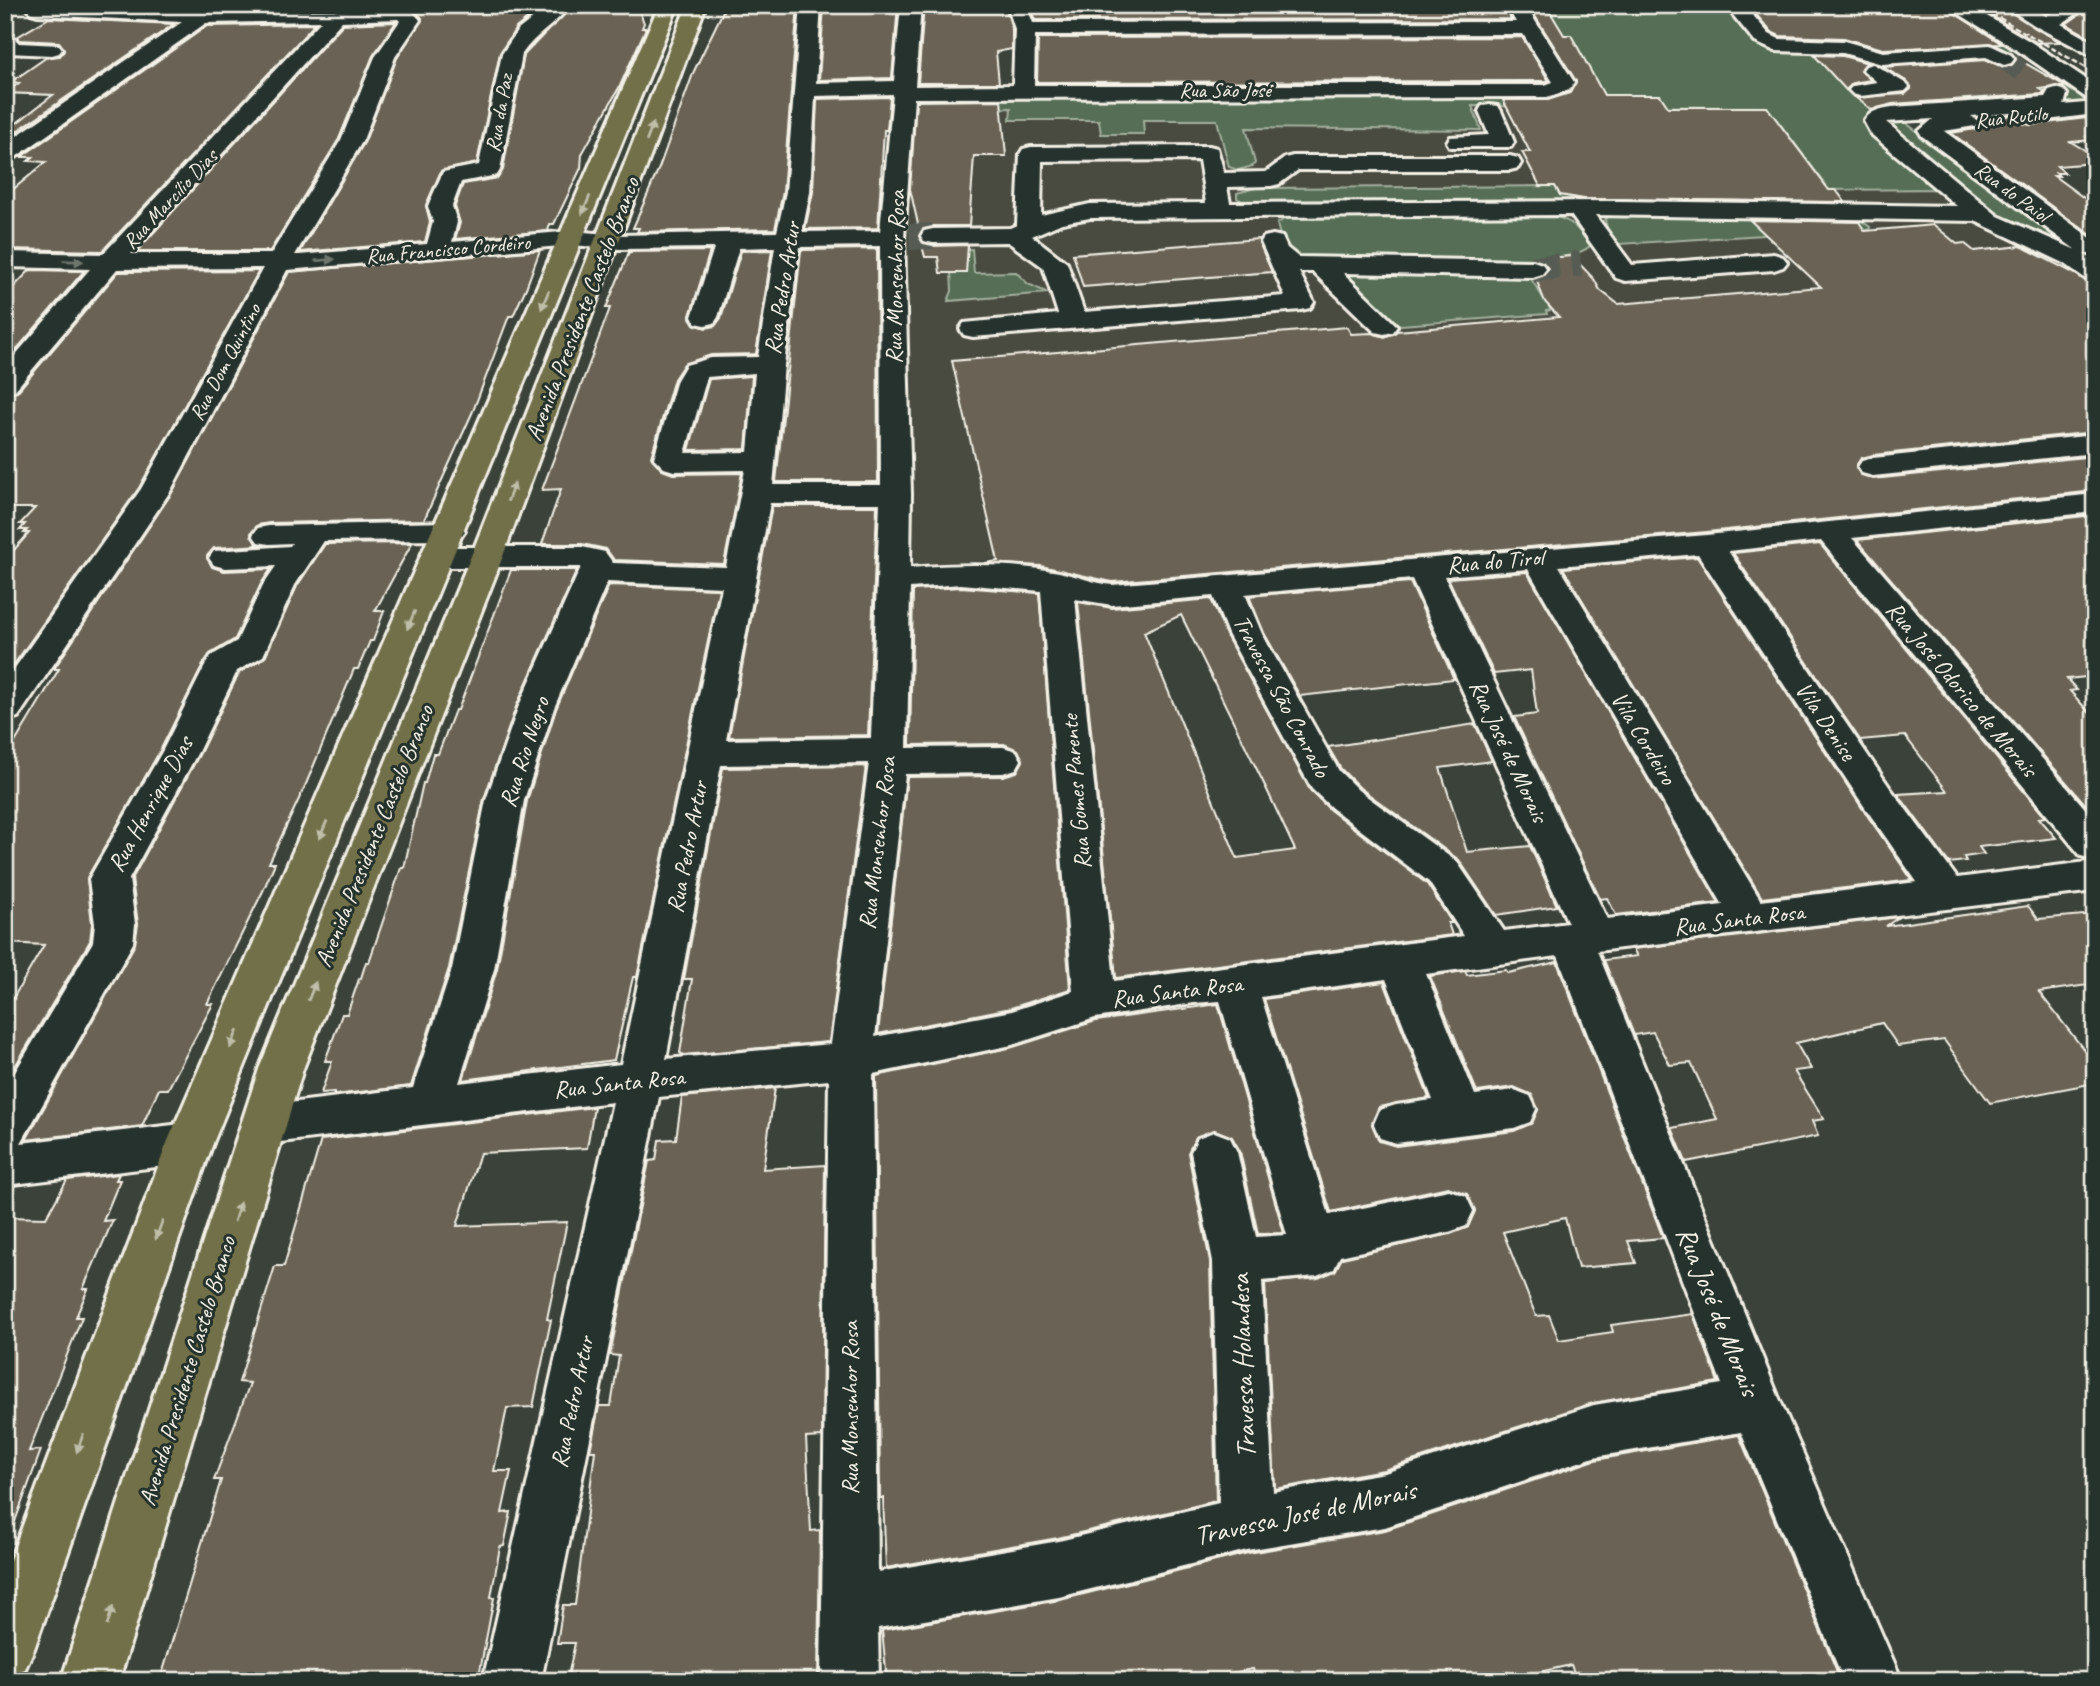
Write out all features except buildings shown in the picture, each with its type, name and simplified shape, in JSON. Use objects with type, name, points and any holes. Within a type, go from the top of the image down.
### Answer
[{"type":"main road","name":"Avenida Presidente Castelo Branco","points":[[5,1649],[191,1143],[669,5]]},
{"type":"main road","name":"Avenida Presidente Castelo Branco","points":[[90,1681],[281,1069],[488,556],[600,258],[609,242],[696,5]]},
{"type":"main road","points":[[660,30],[689,29]]},
{"type":"street","points":[[256,18],[275,5]]},
{"type":"street","name":"Rua da Paz","points":[[438,250],[446,222],[440,206],[451,177],[489,170],[512,54],[525,34],[546,20],[561,5]]},
{"type":"street","name":"Rua Pedro Artur","points":[[512,1681],[640,1080],[759,478],[770,365],[788,240],[798,192],[811,5]]},
{"type":"street","name":"Rua Monsenhor Rosa","points":[[850,1681],[851,1060],[888,756],[906,237],[903,90],[911,5]]},
{"type":"street","points":[[1016,5],[1025,29],[1024,91]]},
{"type":"street","points":[[1294,5],[1309,53]]},
{"type":"street","points":[[1515,5],[1530,28]]},
{"type":"street","points":[[1734,5],[1762,38],[1775,45],[1840,47],[1895,58],[1990,51],[2004,60]]},
{"type":"street","points":[[1954,5],[2024,46],[2092,98]]},
{"type":"street","points":[[2012,5],[2095,51]]},
{"type":"street","points":[[2046,24],[2081,5]]},
{"type":"street","points":[[5,29],[42,7],[154,9],[201,17],[256,18],[302,17],[335,11],[407,9]]},
{"type":"street","name":"Rua Dom Quintino","points":[[5,709],[156,490],[279,262],[352,140],[386,57],[410,20],[407,9]]},
{"type":"street","name":"Rua Marcílio Dias","points":[[5,384],[110,262],[335,11]]},
{"type":"street","points":[[5,154],[201,17]]},
{"type":"street","points":[[1025,29],[1530,28]]},
{"type":"street","name":"Rua São José","points":[[806,90],[1024,91],[1320,83],[1547,91],[1556,89],[1564,82],[1530,28]]},
{"type":"street","points":[[8,47],[52,50]]},
{"type":"street","points":[[1840,47],[1898,88],[1860,90]]},
{"type":"street","points":[[2092,98],[2047,88],[2056,101],[1892,113],[1880,116],[1875,121],[1879,129],[1989,221],[2073,258],[2095,274]]},
{"type":"street","name":"Rua Rutilo","points":[[1930,131],[1941,123],[2092,98]]},
{"type":"street","points":[[1444,163],[1436,142],[1503,142],[1490,111]]},
{"type":"street","name":"Rua do Paiol","points":[[1930,131],[2095,252]]},
{"type":"street","points":[[973,329],[1301,302],[1276,251],[1269,227],[1229,210],[1214,180],[1209,153],[1031,154],[1022,232]]},
{"type":"street","points":[[1214,180],[1271,180],[1293,163],[1510,163]]},
{"type":"street","points":[[1842,197],[1961,198]]},
{"type":"street","points":[[1022,232],[1056,217],[1090,211],[1578,208],[1981,214]]},
{"type":"street","points":[[1578,208],[1599,258],[1625,273],[1774,262]]},
{"type":"street","points":[[1022,232],[1054,263],[1074,321]]},
{"type":"street","name":"Rua Francisco Cordeiro","points":[[5,259],[299,263],[572,238],[609,242],[729,241],[1022,232]]},
{"type":"street","points":[[705,317],[729,241]]},
{"type":"street","points":[[1276,251],[1292,264],[1533,269]]},
{"type":"street","points":[[1319,264],[1384,326]]},
{"type":"street","points":[[770,365],[711,366],[696,371],[691,380],[669,458],[674,462],[759,478],[896,494]]},
{"type":"street","points":[[1872,467],[2095,444]]},
{"type":"street","name":"Rua do Tirol","points":[[895,579],[961,574],[1057,582],[1086,592],[1112,595],[1707,544],[2095,503]]},
{"type":"street","name":"Rua José Odorico de Morais","points":[[1830,532],[2095,846]]},
{"type":"street","points":[[225,558],[294,541],[443,544],[488,556],[594,559],[598,565],[597,572],[740,578]]},
{"type":"street","name":"Rua Henrique Dias","points":[[5,1130],[113,943],[115,924],[109,879],[180,752],[223,664],[251,648],[279,585],[294,541]]},
{"type":"street","name":"Vila Denise","points":[[1707,544],[1869,786],[1948,895]]},
{"type":"street","name":"Vila Cordeiro","points":[[1538,558],[1750,917]]},
{"type":"street","name":"Rua José de Morais","points":[[1423,567],[1583,937],[1755,1404],[1873,1681]]},
{"type":"street","name":"Rua Rio Negro","points":[[430,1104],[473,970],[505,800],[536,708],[597,572]]},
{"type":"street","name":"Rua Gomes Parente","points":[[1057,582],[1095,1001]]},
{"type":"street","name":"Travessa São Conrado","points":[[1225,585],[1245,634],[1311,760],[1325,780],[1345,799],[1443,872],[1494,948]]},
{"type":"street","points":[[705,753],[1003,760]]},
{"type":"street","name":"Rua Santa Rosa","points":[[264,1125],[640,1080],[851,1060],[1012,1028],[1095,1001],[1194,986],[1236,984],[1494,948],[2095,876]]},
{"type":"street","points":[[1400,961],[1461,1116]]},
{"type":"street","points":[[1236,984],[1313,1240],[1449,1211]]},
{"type":"street","points":[[1396,1124],[1514,1109]]},
{"type":"street","points":[[5,1165],[191,1143]]},
{"type":"street","points":[[1214,1152],[1237,1261]]},
{"type":"street","name":"Travessa Holandesa","points":[[1247,1523],[1237,1261],[1317,1254],[1313,1240]]},
{"type":"street","name":"Travessa José de Morais","points":[[850,1605],[1059,1569],[1247,1523],[1385,1500],[1594,1431],[1755,1404]]},
{"type":"shaded area","points":[[919,95],[1868,95],[2095,265],[2095,451],[915,567],[902,258]]},
{"type":"shaded area","points":[[1292,1663],[1296,1681],[1192,1681]]},
{"type":"green space","points":[[1529,5],[1946,5],[2013,44],[2008,53],[2082,97],[2085,103],[1902,120],[2095,265],[1989,221],[1950,189],[1821,190],[1826,185],[1767,107],[1472,106],[1481,130],[1246,128],[1255,163],[1238,170],[1229,167],[1217,120],[1143,120],[1144,134],[1101,134],[1099,120],[1010,120],[1011,108],[949,110],[949,99],[919,100],[919,95],[931,93],[1585,95]]},
{"type":"green space","points":[[1555,186],[1560,195],[1598,201],[1825,201],[1828,204],[1249,205],[1237,198],[1237,193],[1255,188]]},
{"type":"green space","points":[[1622,213],[1850,219],[1861,220],[1870,227],[1869,230],[1813,235],[1810,232],[1619,244],[1608,231],[1605,220],[1610,215]]},
{"type":"green space","points":[[1540,214],[1570,222],[1590,246],[1571,255],[1498,263],[1404,263],[1298,258],[1284,251],[1277,224],[1290,215]]},
{"type":"green space","points":[[972,249],[974,273],[1016,272],[1028,284],[1048,293],[948,301],[952,291],[950,253]]},
{"type":"green space","points":[[1342,272],[1529,276],[1551,310],[1546,311],[1547,314],[1401,325],[1390,321]]},
{"type":"tunnel","points":[[2004,59],[2028,75]]},
{"type":"tunnel","points":[[909,237],[933,236]]},
{"type":"tunnel","points":[[1533,269],[1581,264]]},
{"type":"railway","points":[[1977,5],[2095,73]]}]
